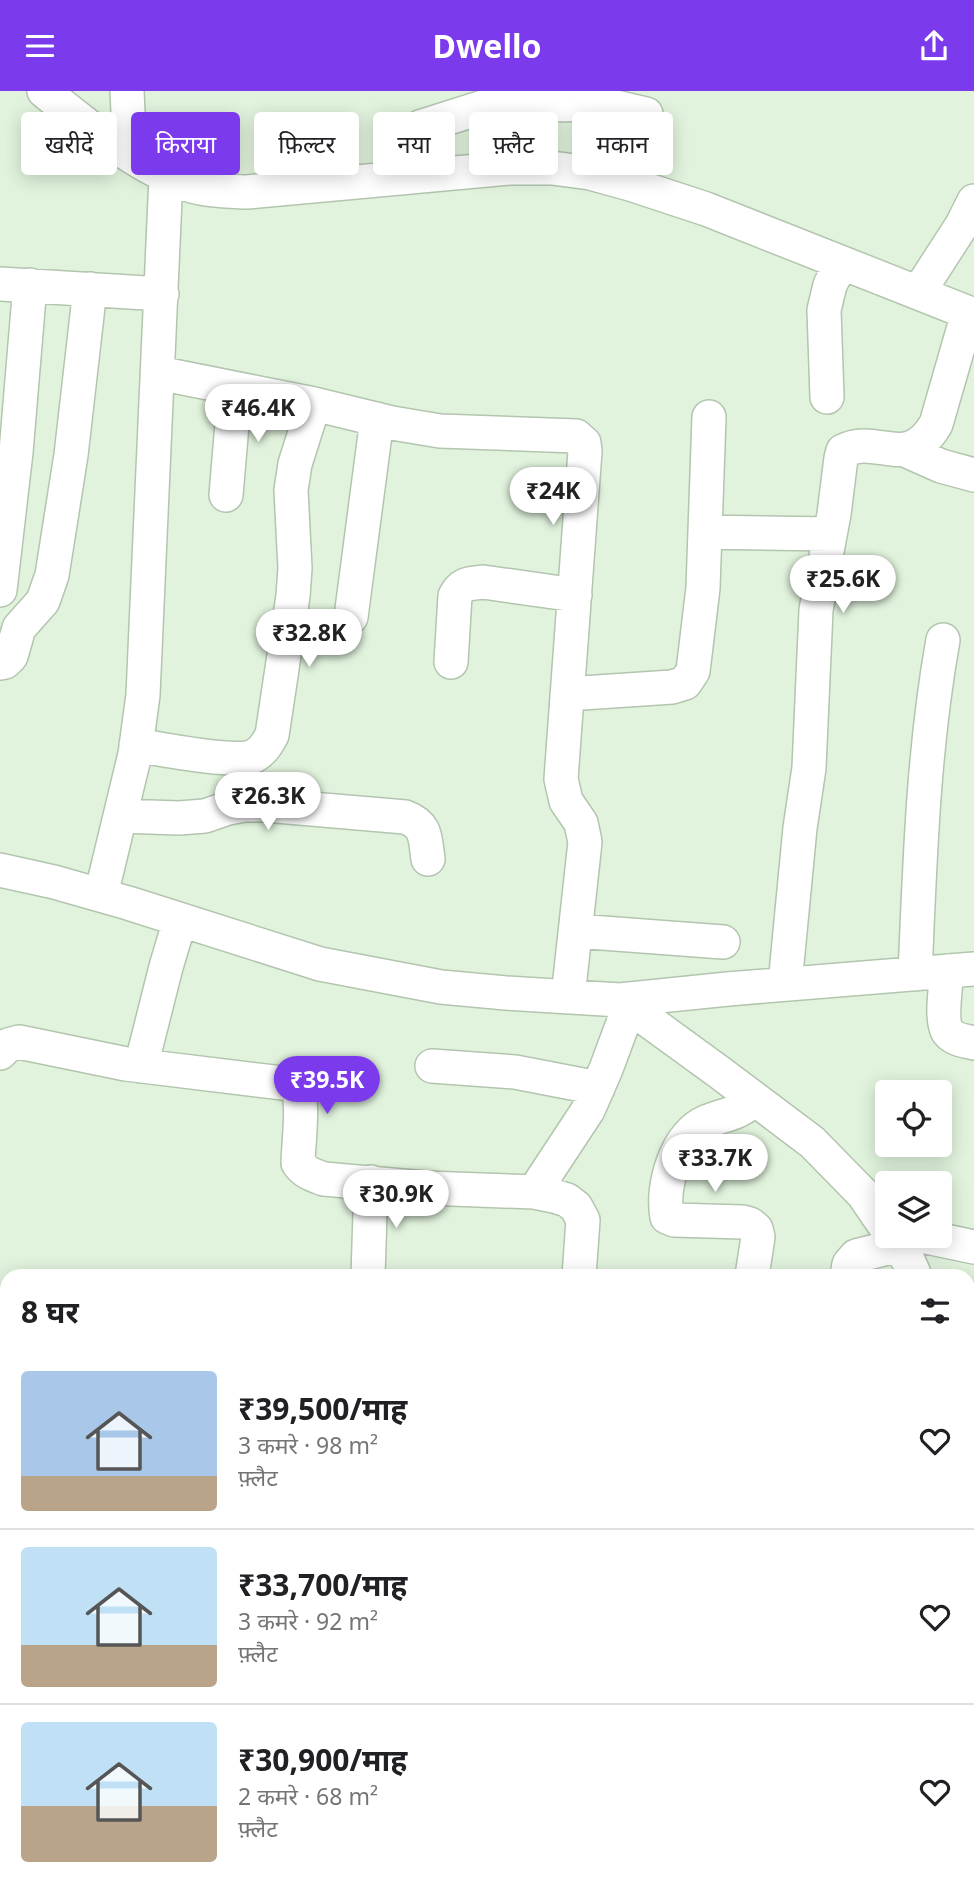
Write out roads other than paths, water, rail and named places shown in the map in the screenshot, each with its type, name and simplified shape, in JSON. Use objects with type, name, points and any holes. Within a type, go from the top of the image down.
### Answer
[{"type":"street","points":[[44,91],[98,135],[184,184],[247,193],[510,168],[552,168],[590,173],[706,208],[971,314],[936,424],[929,437],[919,445],[905,450]]},
{"type":"street","points":[[127,91],[130,155]]},
{"type":"street","points":[[403,178],[402,145],[420,127],[486,98],[603,97],[641,112]]},
{"type":"street","points":[[101,895],[136,745],[143,695],[166,176]]},
{"type":"street","points":[[918,293],[962,225],[974,201]]},
{"type":"street","points":[[827,397],[824,310],[830,285],[841,263]]},
{"type":"street","points":[[0,590],[16,452],[15,284],[162,294]]},
{"type":"street","points":[[0,663],[11,656],[19,628],[43,601],[52,575],[71,456],[90,289]]},
{"type":"street","points":[[158,373],[440,431],[576,436],[584,443],[561,779],[566,800],[581,823],[584,842],[568,997]]},
{"type":"street","points":[[226,495],[235,389]]},
{"type":"street","points":[[136,745],[234,759],[253,756],[264,748],[272,735],[293,596],[295,568],[291,490],[295,464],[314,404]]},
{"type":"street","points":[[567,694],[672,687],[685,683],[692,671],[703,588],[709,417]]},
{"type":"street","points":[[351,617],[377,419]]},
{"type":"street","points":[[785,984],[800,828],[809,768],[816,610],[843,451],[851,447],[905,450],[941,466],[974,475]]},
{"type":"street","points":[[705,532],[830,534]]},
{"type":"street","points":[[451,662],[455,596],[460,587],[483,582],[575,594]]},
{"type":"street","points":[[943,640],[934,685],[921,821],[945,971],[944,1022],[948,1032],[955,1038],[974,1043]]},
{"type":"street","points":[[120,816],[179,818],[205,816],[244,805],[265,805],[405,817],[421,826],[428,859]]},
{"type":"street","points":[[0,870],[101,895],[320,964],[441,987],[624,1003],[785,984],[945,971]]},
{"type":"street","points":[[141,1066],[180,920]]},
{"type":"street","points":[[576,931],[723,942]]},
{"type":"street","points":[[534,1192],[588,1110],[598,1088],[624,1003]]},
{"type":"street","points":[[624,1003],[812,1142],[875,1208]]},
{"type":"street","points":[[0,1052],[8,1045],[19,1042],[141,1066],[291,1084],[299,1094],[298,1163],[310,1174],[324,1179],[425,1188],[534,1192],[566,1200],[576,1207],[583,1220],[580,1269]]},
{"type":"street","points":[[432,1066],[515,1073],[598,1088]]},
{"type":"street","points":[[753,1269],[758,1237],[756,1229],[750,1224],[674,1220],[667,1217],[666,1211],[669,1176],[684,1139],[693,1129],[739,1112],[755,1099]]},
{"type":"street","points":[[368,1269],[371,1182]]},
{"type":"street","points":[[952,1244],[974,1247]]},
{"type":"street","points":[[848,1269],[856,1256],[875,1247]]},
{"type":"street","points":[[904,1248],[912,1269]]}]
